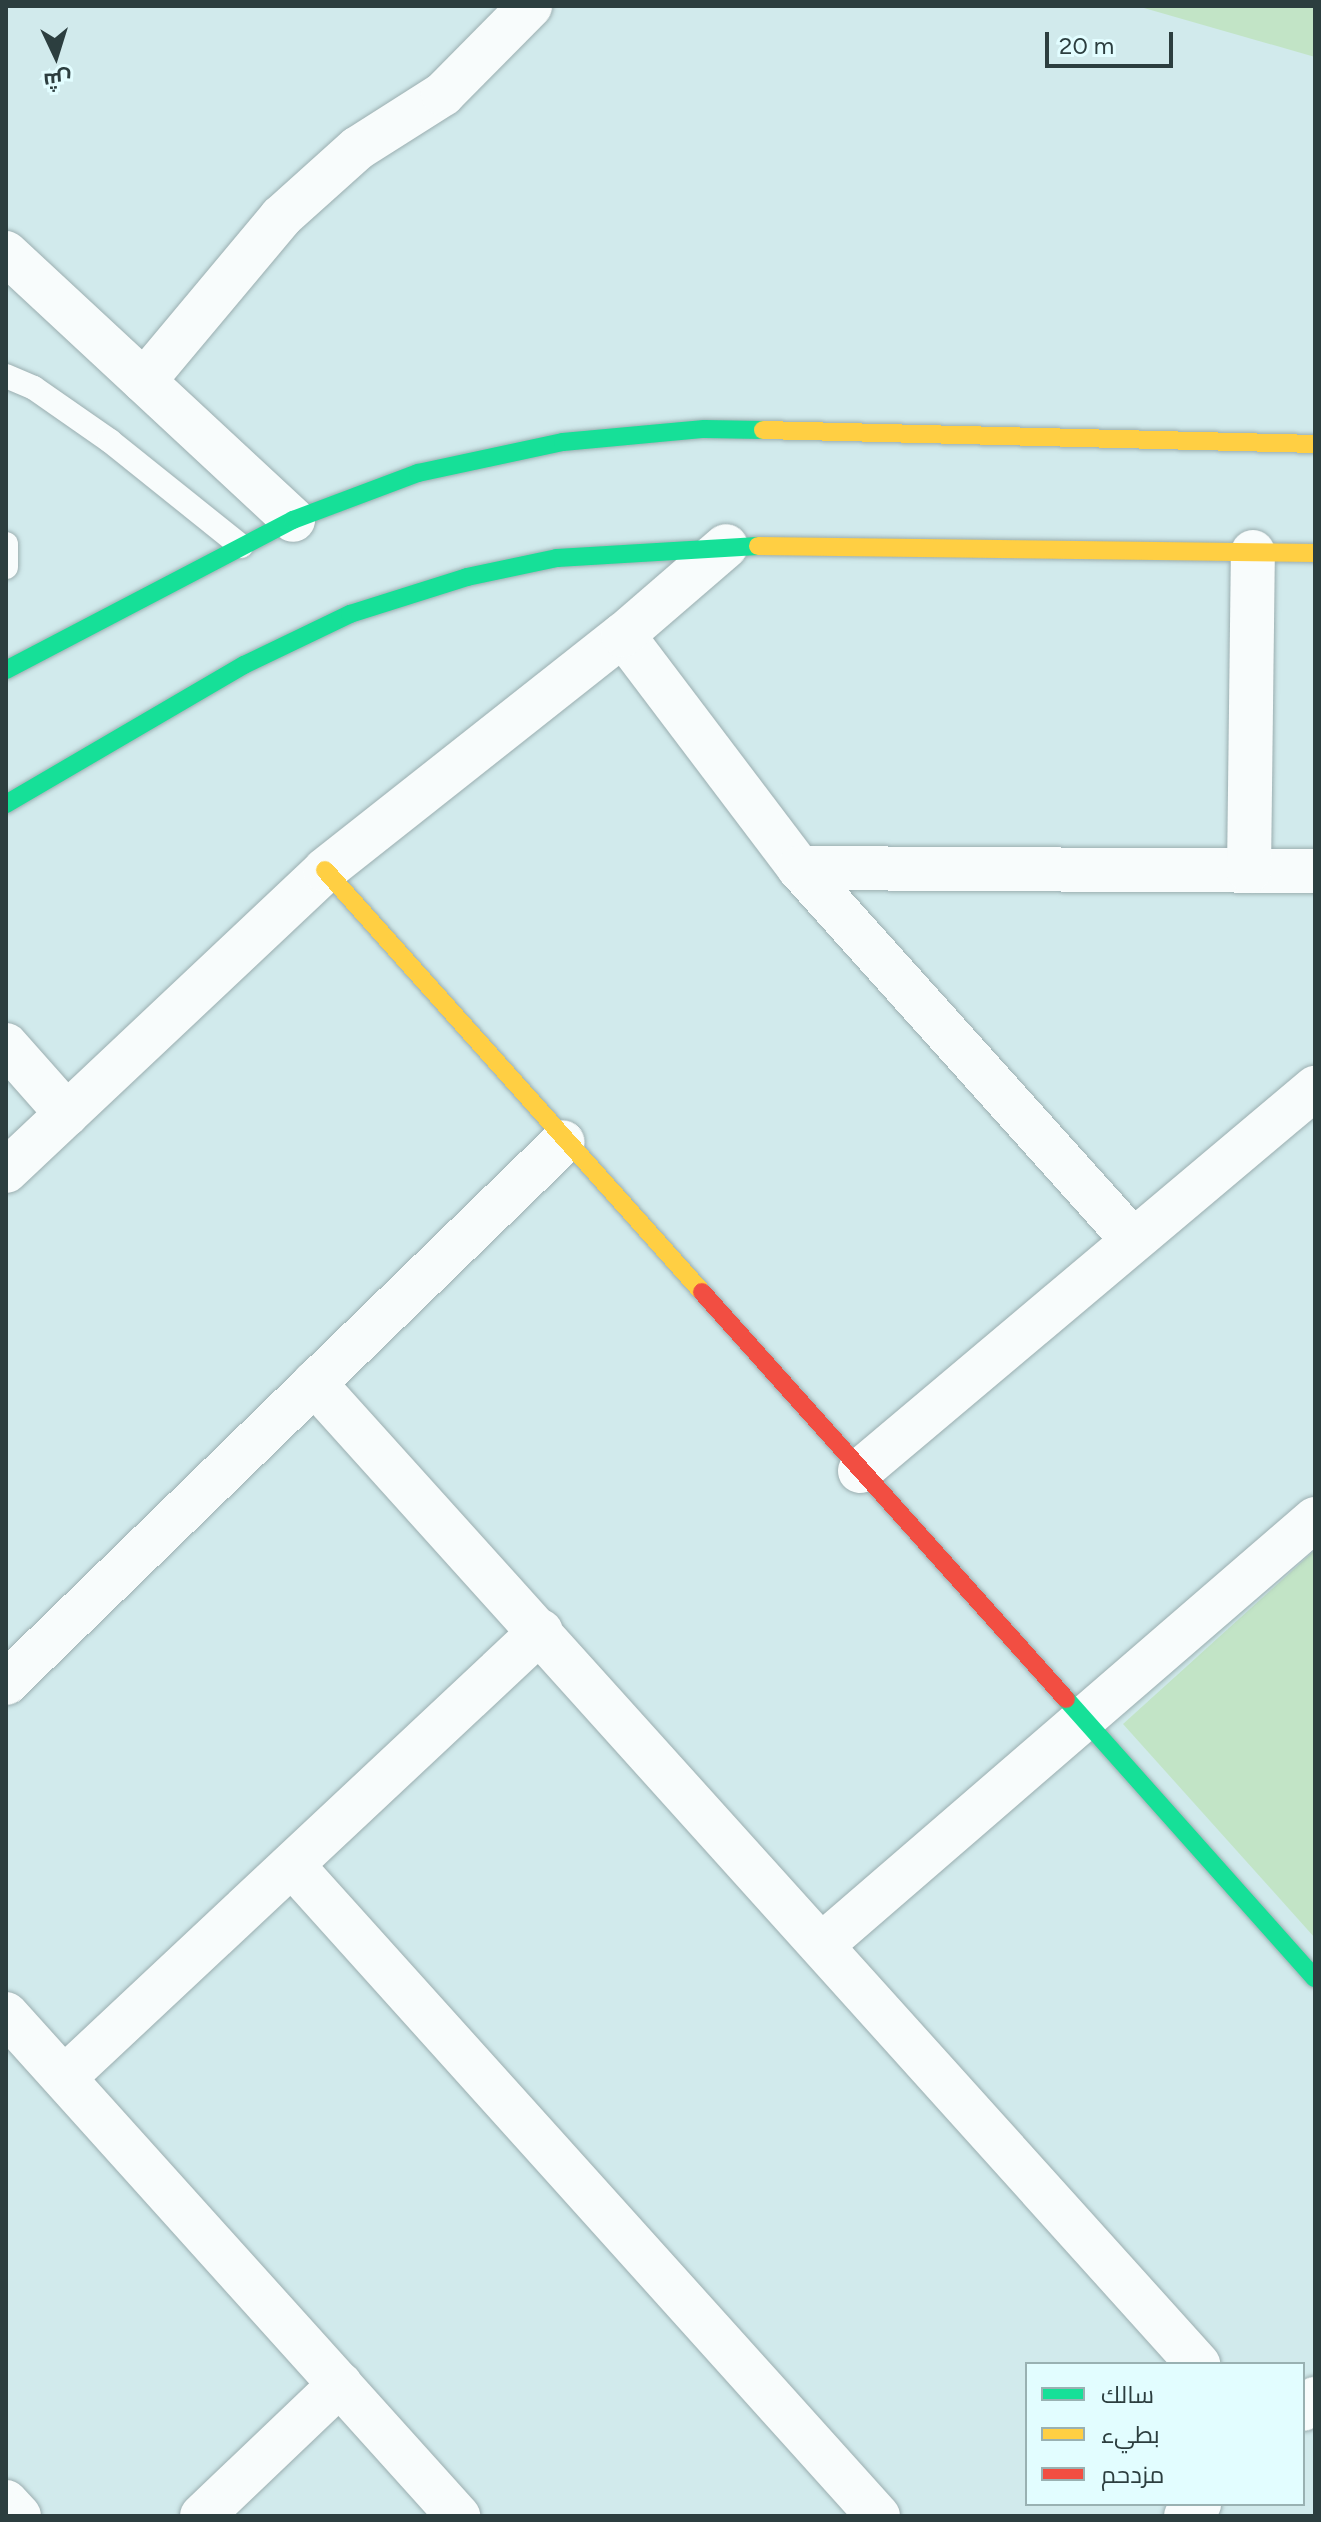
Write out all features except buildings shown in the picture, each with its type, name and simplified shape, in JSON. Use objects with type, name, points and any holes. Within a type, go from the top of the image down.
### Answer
[{"type":"street","points":[[144,381],[281,217],[358,148],[443,94],[530,6]]},
{"type":"street","points":[[6,253],[293,520]]},
{"type":"street","points":[[6,670],[293,520],[418,473],[563,442],[704,429],[1315,444]]},
{"type":"street","points":[[6,1171],[325,870],[623,635],[726,546]]},
{"type":"street","points":[[6,804],[244,665],[350,614],[467,577],[557,558],[726,546],[1315,553]]},
{"type":"street","points":[[1249,871],[1253,552]]},
{"type":"street","points":[[623,635],[799,868],[1131,1238]]},
{"type":"street","points":[[799,868],[1315,871]]},
{"type":"street","points":[[325,870],[563,1142],[1087,1719],[1315,1978]]},
{"type":"street","points":[[6,1045],[67,1114]]},
{"type":"street","points":[[860,1471],[1131,1238],[1315,1088]]},
{"type":"street","points":[[6,1683],[563,1142]]},
{"type":"street","points":[[314,1383],[541,1631],[1196,2362]]},
{"type":"street","points":[[823,1944],[1315,1519]]},
{"type":"street","points":[[65,2077],[541,1631]]},
{"type":"street","points":[[292,1865],[878,2516]]},
{"type":"street","points":[[6,2014],[458,2516]]},
{"type":"street","points":[[202,2516],[340,2384]]},
{"type":"street","points":[[6,2502],[19,2516]]},
{"type":"lane","points":[[6,376],[34,388],[110,441],[241,546]]},
{"type":"lane","points":[[6,544],[6,567]]},
{"type":"green space","points":[[1137,6],[1315,6],[1315,57]]},
{"type":"green space","points":[[1315,1550],[1315,1938],[1123,1724]]},
{"type":"traffic: fast","points":[[6,670],[293,520],[418,473],[563,442],[704,429],[763,430]]},
{"type":"traffic: fast","points":[[6,804],[244,665],[350,614],[467,577],[557,558],[758,546]]},
{"type":"traffic: fast","points":[[1066,1699],[1315,1978]]},
{"type":"traffic: slow","points":[[763,430],[1315,444]]},
{"type":"traffic: slow","points":[[758,546],[1315,553]]},
{"type":"traffic: slow","points":[[325,870],[702,1292]]},
{"type":"traffic: jam","points":[[702,1292],[1066,1699]]}]
